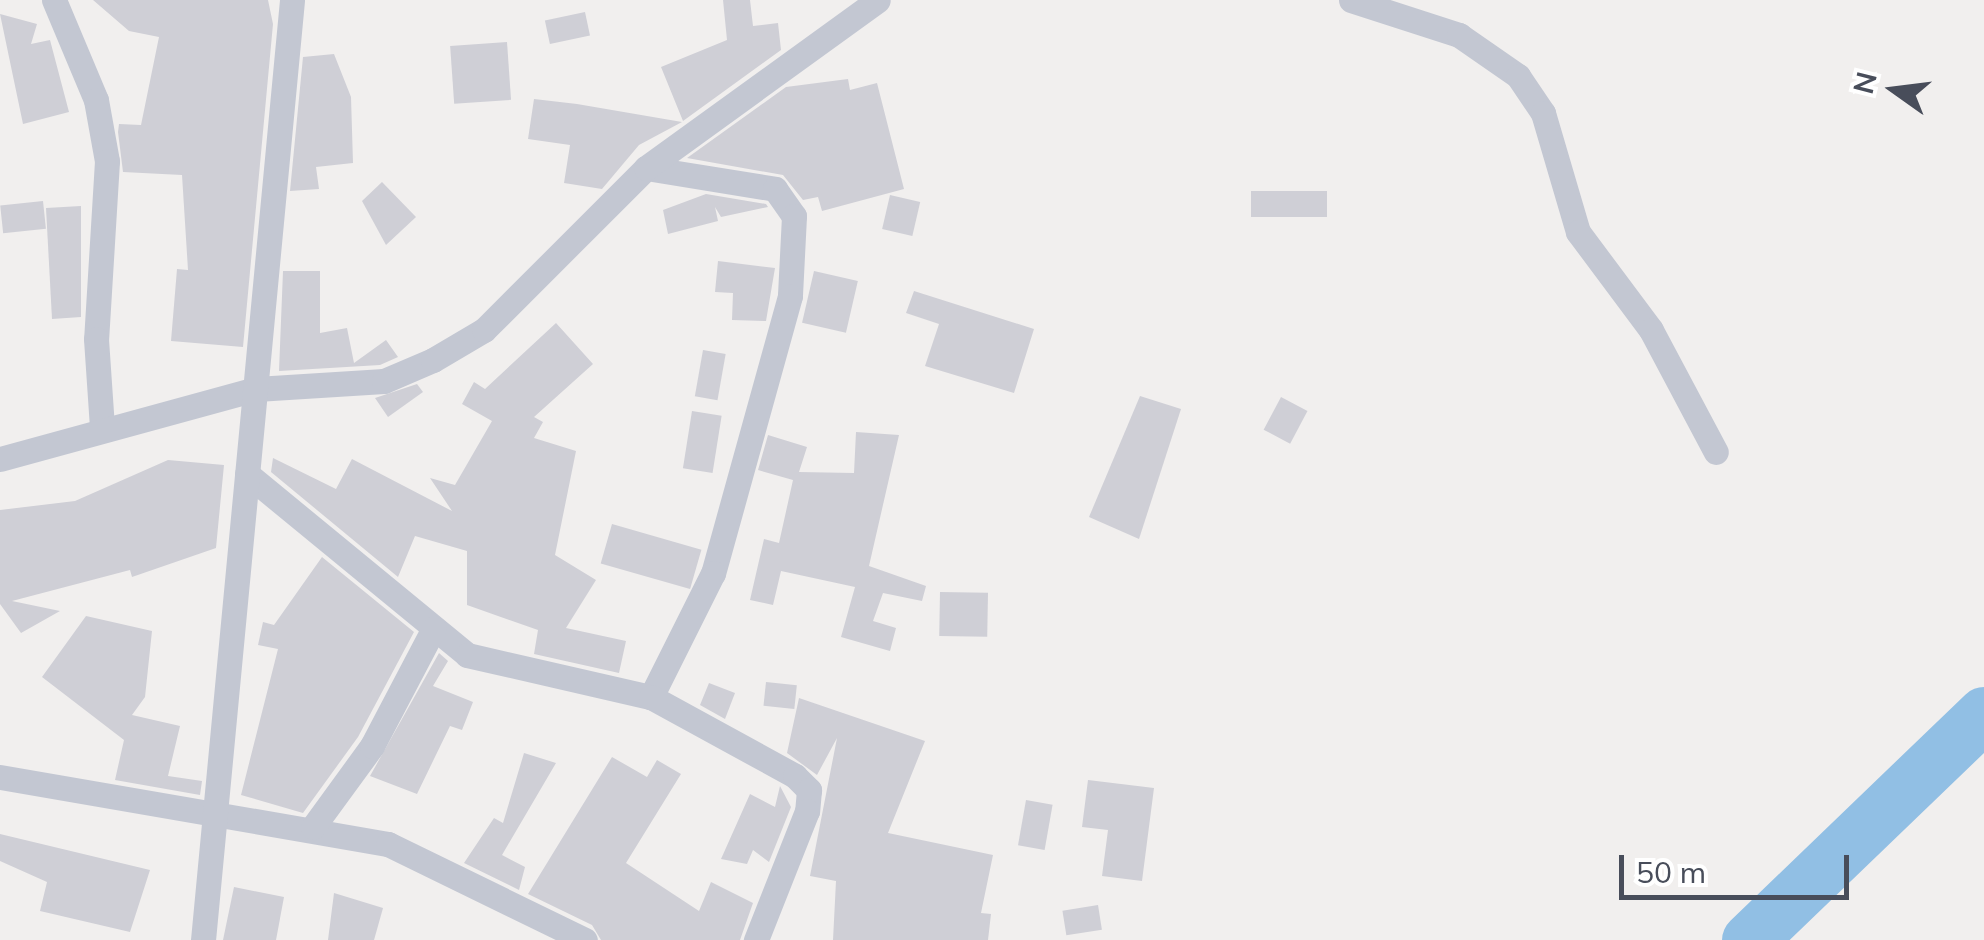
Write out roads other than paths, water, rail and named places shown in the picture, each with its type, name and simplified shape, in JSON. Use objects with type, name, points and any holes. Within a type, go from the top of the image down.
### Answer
[{"type":"street","points":[[54,0],[96,100],[107,161],[96,338],[102,426]]},
{"type":"street","points":[[204,940],[222,812],[247,474],[292,0]]},
{"type":"street","points":[[0,460],[102,426],[256,389],[366,384],[433,360],[484,330],[646,168],[878,0]]},
{"type":"street","points":[[1351,0],[1460,35],[1518,76],[1542,113],[1578,232],[1650,330],[1716,452]]},
{"type":"street","points":[[646,168],[775,189],[794,216],[790,296],[713,573],[652,698]]},
{"type":"street","points":[[247,474],[467,655],[652,698],[808,790],[756,940]]},
{"type":"street","points":[[313,827],[372,746],[434,628]]},
{"type":"street","points":[[0,777],[313,827],[443,866],[585,940]]},
{"type":"waterway","points":[[1749,940],[1984,714]]}]
